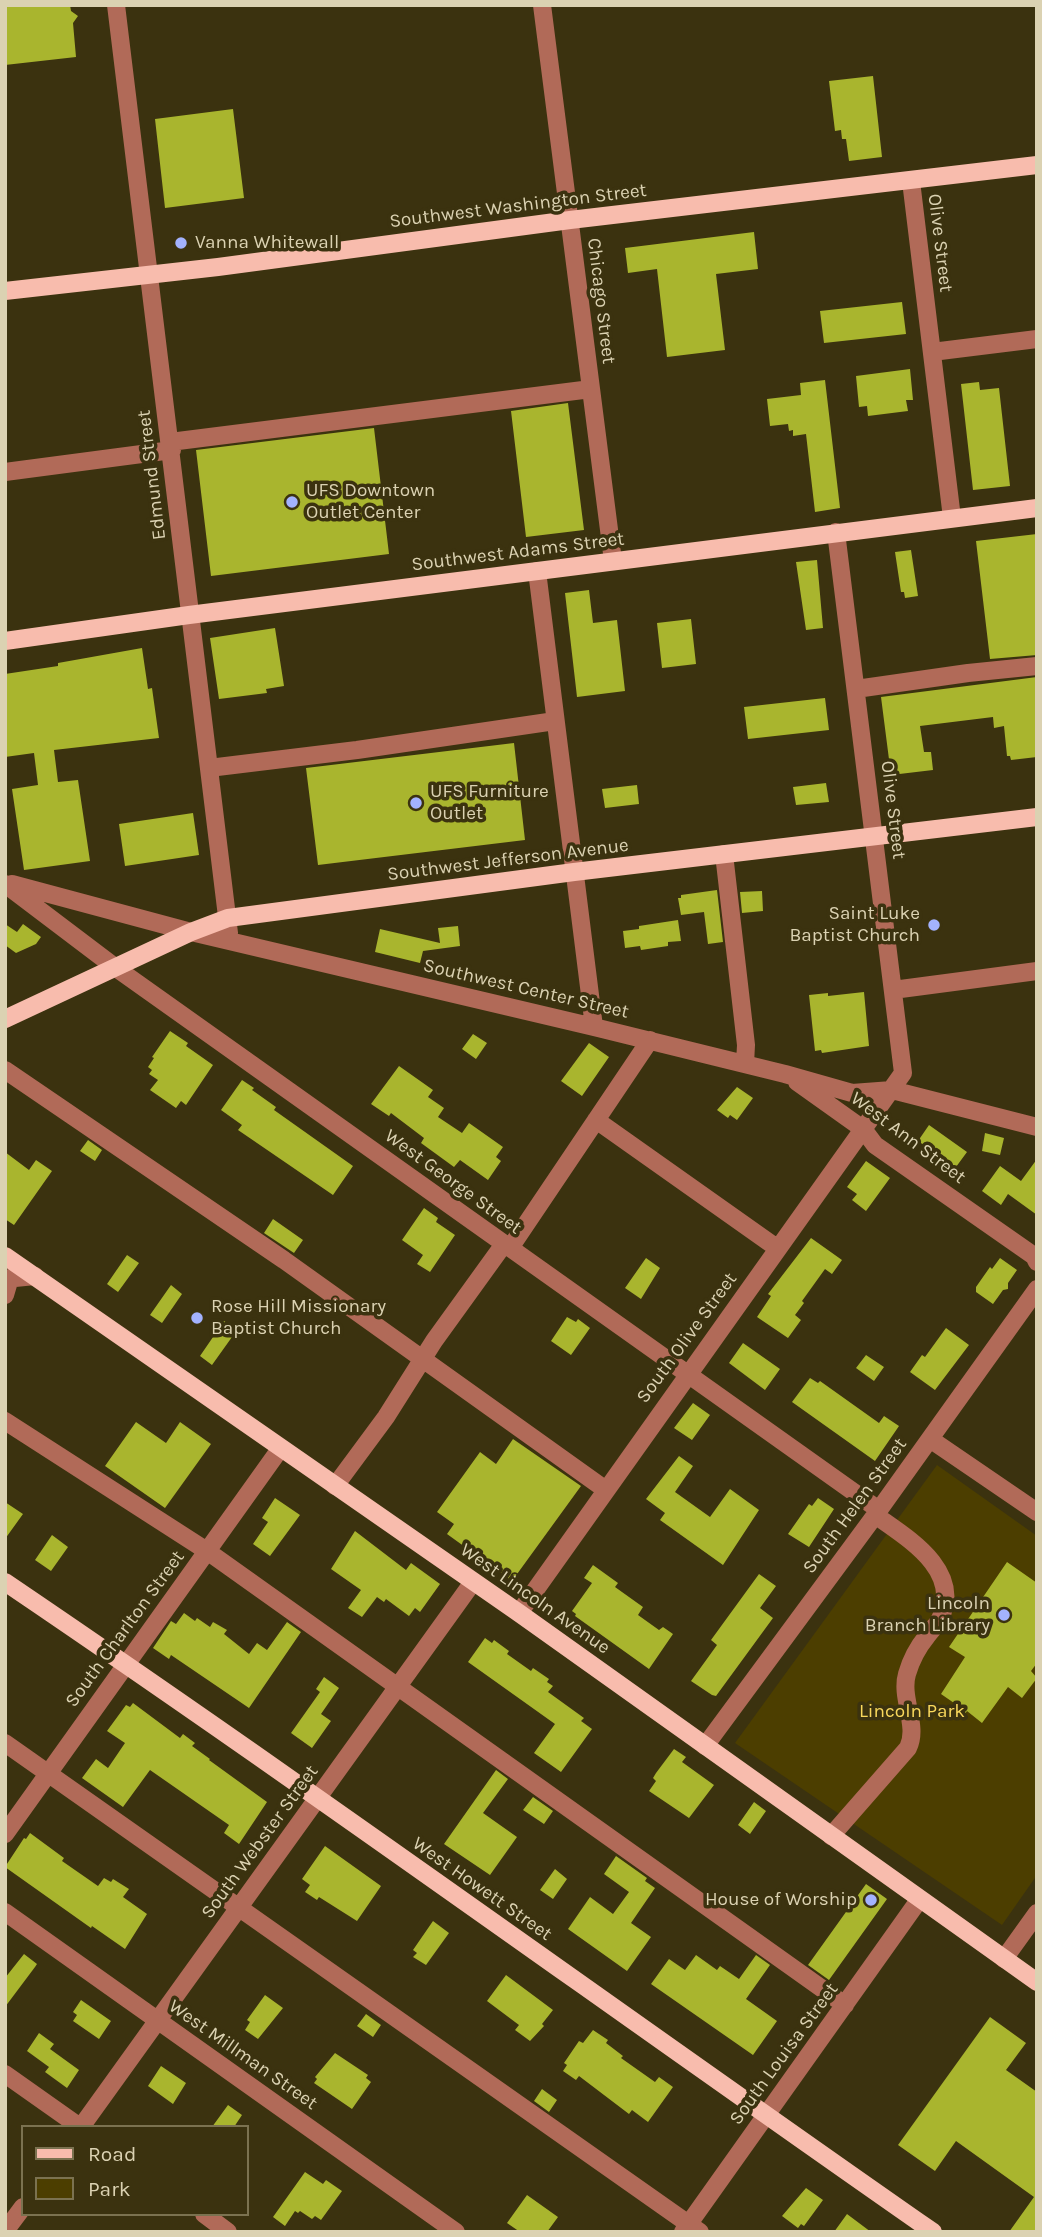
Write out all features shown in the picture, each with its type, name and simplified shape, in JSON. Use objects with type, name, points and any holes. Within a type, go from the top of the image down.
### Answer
[{"type":"main road","name":"Southwest Washington Street","points":[[5,292],[570,220],[1037,165]]},
{"type":"main road","name":"Southwest Adams Street","points":[[5,641],[190,615],[1037,508]]},
{"type":"main road","name":"Southwest Jefferson Avenue","points":[[5,1019],[191,932],[228,918],[574,872],[1037,817]]},
{"type":"main road","name":"West Lincoln Avenue","points":[[5,1256],[519,1613],[1037,1982]]},
{"type":"main road","name":"West Howett Street","points":[[5,1582],[127,1664],[933,2232]]},
{"type":"street","name":"Edmund Street","points":[[116,5],[229,940]]},
{"type":"street","name":"Chicago Street","points":[[542,5],[613,561]]},
{"type":"street","name":"Olive Street","points":[[911,181],[952,518]]},
{"type":"street","points":[[932,352],[1037,339]]},
{"type":"street","points":[[5,472],[171,446],[591,388]]},
{"type":"street","name":"Olive Street","points":[[836,532],[903,1073],[892,1090]]},
{"type":"street","points":[[537,571],[594,1027]]},
{"type":"street","points":[[856,689],[1037,666]]},
{"type":"street","points":[[209,768],[555,721]]},
{"type":"street","points":[[724,854],[746,1045],[745,1064]]},
{"type":"street","name":"Southwest Center Street","points":[[5,883],[191,932],[594,1027],[852,1093],[892,1090],[1037,1126]]},
{"type":"street","name":"West George Street","points":[[5,883],[116,968],[688,1373],[877,1512],[926,1552],[938,1568],[944,1590],[944,1604],[940,1619],[913,1657],[906,1676],[905,1698],[912,1739],[908,1748],[831,1836]]},
{"type":"street","points":[[893,989],[1037,971]]},
{"type":"street","points":[[335,1486],[386,1416],[421,1360],[507,1246],[650,1041]]},
{"type":"street","points":[[5,1070],[284,1261],[606,1490]]},
{"type":"street","name":"West Ann Street","points":[[785,1074],[863,1129],[875,1145],[1034,1256],[1037,1262]]},
{"type":"street","name":"South Olive Street","points":[[519,1613],[892,1090]]},
{"type":"street","points":[[596,1120],[778,1248]]},
{"type":"street","points":[[7,1284],[35,1276]]},
{"type":"street","name":"South Helen Street","points":[[705,1746],[1037,1289]]},
{"type":"street","points":[[5,1421],[207,1551],[845,2005]]},
{"type":"street","points":[[930,1438],[1037,1512]]},
{"type":"street","name":"South Charlton Street","points":[[5,1833],[280,1449]]},
{"type":"street","name":"South Webster Street","points":[[81,2125],[473,1582]]},
{"type":"street","points":[[5,1744],[691,2229]]},
{"type":"street","name":"South Louisa Street","points":[[691,2229],[766,2115],[919,1900]]},
{"type":"street","name":"West Millman Street","points":[[5,1912],[456,2232]]},
{"type":"street","points":[[1004,1959],[1037,1913]]},
{"type":"street","points":[[5,2074],[77,2125]]},
{"type":"street","points":[[5,2231],[21,2210]]},
{"type":"street","points":[[207,2216],[228,2232]]},
{"type":"green space","name":"Lincoln Park","points":[[937,1465],[1037,1536],[1037,1875],[1002,1925],[735,1743]]},
{"type":"building","points":[[5,5],[70,5],[71,11],[78,16],[73,23],[76,57],[5,65]]},
{"type":"building","points":[[873,76],[882,157],[849,161],[846,139],[842,139],[841,130],[835,131],[829,81]]},
{"type":"building","points":[[233,109],[244,198],[165,208],[155,119]]},
{"type":"building","points":[[754,232],[758,269],[716,274],[725,350],[667,357],[657,269],[628,273],[625,248]]},
{"type":"building","points":[[902,302],[906,334],[824,343],[820,311]]},
{"type":"building","points":[[910,369],[913,400],[906,400],[908,411],[868,416],[867,406],[859,407],[856,376]]},
{"type":"building","points":[[825,380],[840,508],[815,512],[806,434],[793,436],[793,430],[789,431],[788,424],[770,426],[767,399],[801,395],[800,383]]},
{"type":"building","points":[[979,382],[980,390],[999,388],[1010,486],[973,490],[961,384]]},
{"type":"building","points":[[568,403],[584,530],[526,537],[511,411]]},
{"type":"building","name":"UFS Downtown Outlet Center","points":[[374,428],[389,554],[211,576],[196,450]]},
{"type":"building","points":[[1037,534],[1037,655],[990,659],[976,541]]},
{"type":"building","points":[[911,550],[918,596],[905,598],[904,592],[901,592],[895,552]]},
{"type":"building","points":[[817,560],[823,628],[806,630],[796,562]]},
{"type":"building","points":[[589,590],[593,623],[617,620],[625,691],[577,697],[565,593]]},
{"type":"building","points":[[691,619],[696,664],[662,668],[657,623]]},
{"type":"building","points":[[275,628],[284,686],[266,689],[267,693],[219,699],[210,638]]},
{"type":"building","points":[[142,648],[148,689],[152,688],[159,738],[54,750],[58,782],[78,780],[90,861],[24,870],[12,789],[38,785],[34,753],[5,757],[5,674]]},
{"type":"building","points":[[1037,677],[1037,757],[1011,760],[1010,756],[1007,756],[1004,726],[994,728],[993,717],[920,726],[924,752],[931,752],[933,770],[891,775],[881,697]]},
{"type":"building","points":[[825,698],[829,730],[748,739],[744,707]]},
{"type":"building","name":"UFS Furniture Outlet","points":[[514,743],[525,840],[318,865],[306,768]]},
{"type":"building","points":[[826,783],[829,802],[796,805],[793,787]]},
{"type":"building","points":[[637,785],[639,804],[605,808],[602,789]]},
{"type":"building","points":[[193,813],[199,855],[125,866],[119,824]]},
{"type":"building","points":[[717,890],[723,942],[708,944],[704,912],[681,915],[678,898],[681,898],[681,895]]},
{"type":"building","points":[[762,891],[763,911],[742,913],[740,892]]},
{"type":"building","points":[[678,920],[681,941],[641,950],[640,946],[625,948],[623,931]]},
{"type":"building","points":[[5,924],[17,932],[23,924],[41,937],[36,944],[16,953],[5,945]]},
{"type":"building","points":[[458,926],[460,946],[423,951],[420,963],[375,952],[380,929],[440,943],[438,928]]},
{"type":"building","points":[[864,992],[869,1046],[822,1053],[821,1050],[815,1051],[809,995]]},
{"type":"building","points":[[170,1031],[213,1065],[186,1105],[181,1101],[176,1108],[150,1090],[158,1080],[149,1074],[152,1070],[148,1067]]},
{"type":"building","points":[[473,1034],[487,1043],[476,1059],[462,1049]]},
{"type":"building","points":[[589,1043],[609,1057],[582,1096],[561,1081]]},
{"type":"building","points":[[399,1066],[433,1090],[428,1097],[444,1108],[438,1117],[462,1133],[469,1123],[503,1147],[496,1157],[501,1161],[488,1180],[460,1160],[454,1167],[421,1143],[424,1138],[391,1113],[389,1116],[371,1104]]},
{"type":"building","points":[[242,1080],[276,1107],[274,1110],[353,1166],[333,1195],[238,1130],[242,1125],[221,1110]]},
{"type":"building","points":[[737,1087],[753,1098],[737,1120],[730,1115],[728,1118],[717,1110]]},
{"type":"building","points":[[929,1125],[967,1152],[956,1167],[918,1141]]},
{"type":"building","points":[[985,1133],[1004,1138],[1000,1155],[982,1151]]},
{"type":"building","points":[[88,1140],[102,1150],[95,1161],[80,1151]]},
{"type":"building","points":[[5,1152],[29,1170],[36,1160],[52,1171],[14,1225],[5,1219]]},
{"type":"building","points":[[1037,1159],[1037,1215],[1008,1194],[1001,1205],[982,1191],[1000,1166],[1021,1181]]},
{"type":"building","points":[[866,1161],[890,1178],[866,1211],[852,1200],[857,1194],[847,1187]]},
{"type":"building","points":[[424,1208],[438,1218],[436,1222],[455,1235],[430,1272],[417,1264],[423,1255],[402,1240]]},
{"type":"building","points":[[273,1219],[303,1240],[294,1253],[264,1233]]},
{"type":"building","points":[[811,1238],[842,1260],[832,1274],[825,1269],[802,1301],[804,1303],[795,1315],[801,1320],[788,1338],[757,1317],[771,1296],[768,1294]]},
{"type":"building","points":[[127,1255],[139,1263],[118,1292],[107,1284]]},
{"type":"building","points":[[646,1258],[660,1268],[641,1299],[625,1288]]},
{"type":"building","points":[[1000,1258],[1017,1270],[1008,1283],[1008,1289],[1003,1290],[993,1304],[976,1292],[976,1287]]},
{"type":"building","points":[[171,1285],[182,1294],[162,1323],[150,1315]]},
{"type":"building","points":[[567,1317],[576,1322],[578,1319],[590,1328],[571,1355],[551,1341]]},
{"type":"building","points":[[224,1321],[237,1330],[212,1365],[200,1356]]},
{"type":"building","points":[[946,1328],[969,1345],[935,1390],[910,1372],[922,1355],[925,1357]]},
{"type":"building","points":[[743,1343],[780,1369],[765,1390],[729,1363]]},
{"type":"building","points":[[866,1355],[884,1367],[874,1381],[856,1368]]},
{"type":"building","points":[[810,1378],[818,1383],[820,1381],[879,1423],[884,1416],[899,1426],[875,1461],[792,1402]]},
{"type":"building","points":[[693,1403],[710,1415],[692,1440],[674,1428]]},
{"type":"building","points":[[136,1422],[166,1443],[180,1422],[211,1444],[165,1508],[105,1466]]},
{"type":"building","points":[[513,1439],[581,1486],[512,1581],[447,1534],[454,1524],[437,1512],[480,1452],[496,1464]]},
{"type":"building","points":[[679,1456],[693,1466],[675,1492],[710,1517],[730,1489],[759,1510],[723,1565],[660,1520],[665,1513],[646,1499]]},
{"type":"building","points":[[275,1498],[300,1515],[270,1556],[253,1544],[268,1522],[262,1518]]},
{"type":"building","points":[[818,1498],[834,1509],[809,1547],[788,1534],[809,1504],[812,1506]]},
{"type":"building","points":[[5,1502],[23,1514],[5,1539]]},
{"type":"building","points":[[355,1531],[406,1570],[411,1563],[440,1584],[420,1612],[415,1608],[409,1616],[386,1599],[384,1602],[377,1597],[362,1617],[348,1608],[361,1590],[331,1569]]},
{"type":"building","points":[[52,1535],[68,1547],[51,1571],[35,1560]]},
{"type":"building","name":"Lincoln Branch Library","points":[[1007,1562],[1037,1583],[1037,1663],[1031,1671],[1037,1678],[1022,1698],[1008,1687],[982,1723],[967,1711],[963,1717],[951,1708],[954,1703],[941,1694],[965,1657],[949,1647]]},
{"type":"building","points":[[593,1565],[618,1583],[615,1587],[643,1607],[638,1615],[659,1630],[663,1627],[673,1634],[649,1669],[575,1616],[572,1611],[592,1583],[584,1578]]},
{"type":"building","points":[[759,1574],[776,1586],[760,1608],[773,1618],[716,1696],[712,1695],[691,1681],[717,1645],[711,1640]]},
{"type":"building","points":[[184,1613],[210,1627],[213,1622],[227,1630],[224,1634],[249,1654],[257,1643],[267,1650],[287,1622],[301,1632],[249,1708],[171,1655],[169,1659],[153,1648],[171,1621],[176,1624]]},
{"type":"building","points":[[485,1638],[492,1643],[494,1640],[509,1651],[507,1654],[531,1671],[533,1668],[549,1679],[547,1682],[553,1686],[548,1692],[584,1718],[581,1721],[592,1729],[561,1772],[534,1753],[555,1724],[468,1662]]},
{"type":"building","points":[[324,1677],[339,1688],[321,1714],[331,1721],[312,1748],[291,1733],[320,1692],[316,1689]]},
{"type":"building","points":[[133,1703],[180,1738],[183,1734],[195,1743],[192,1746],[209,1760],[267,1802],[239,1844],[224,1833],[229,1825],[150,1770],[123,1807],[82,1778],[96,1759],[108,1768],[125,1743],[107,1731],[126,1705],[130,1707]]},
{"type":"building","points":[[674,1749],[686,1757],[682,1762],[714,1785],[689,1818],[649,1791],[656,1781],[653,1778]]},
{"type":"building","points":[[496,1770],[508,1779],[483,1813],[517,1837],[490,1875],[444,1844]]},
{"type":"building","points":[[533,1797],[553,1811],[544,1824],[523,1810]]},
{"type":"building","points":[[754,1802],[766,1811],[750,1834],[738,1825]]},
{"type":"building","points":[[30,1833],[64,1858],[62,1861],[98,1886],[104,1878],[111,1882],[113,1879],[129,1889],[123,1897],[147,1914],[125,1949],[5,1867]]},
{"type":"building","points":[[325,1846],[381,1886],[357,1921],[319,1897],[317,1900],[305,1892],[310,1885],[302,1879]]},
{"type":"building","points":[[616,1856],[647,1878],[645,1881],[655,1888],[631,1923],[651,1937],[627,1971],[568,1929],[590,1897],[613,1914],[629,1892],[604,1874]]},
{"type":"building","points":[[555,1869],[567,1879],[553,1899],[540,1890]]},
{"type":"building","points":[[866,1884],[887,1899],[829,1980],[808,1965]]},
{"type":"building","points":[[433,1921],[449,1933],[426,1965],[413,1957],[417,1953],[413,1950]]},
{"type":"building","points":[[24,1954],[37,1964],[5,2007],[5,1978]]},
{"type":"building","points":[[696,1955],[717,1970],[720,1966],[739,1979],[756,1955],[770,1965],[746,1999],[777,2021],[753,2055],[651,1984],[669,1959],[685,1970]]},
{"type":"building","points":[[506,1975],[553,2010],[542,2024],[544,2026],[530,2041],[515,2030],[519,2025],[487,2001]]},
{"type":"building","points":[[265,1995],[283,2008],[258,2039],[245,2030],[250,2022],[247,2020]]},
{"type":"building","points":[[81,2000],[111,2021],[99,2039],[73,2021],[77,2015],[73,2012]]},
{"type":"building","points":[[366,2014],[381,2025],[373,2037],[357,2026]]},
{"type":"building","points":[[990,2017],[1026,2043],[1006,2070],[1037,2092],[1037,2232],[1009,2232],[1034,2197],[956,2141],[935,2171],[898,2145]]},
{"type":"building","points":[[593,2030],[608,2040],[606,2043],[623,2056],[621,2058],[655,2082],[659,2077],[673,2087],[648,2122],[632,2110],[629,2114],[579,2076],[576,2080],[563,2071],[567,2065],[564,2063],[579,2041],[583,2043]]},
{"type":"building","points":[[39,2033],[54,2044],[50,2049],[79,2070],[67,2088],[45,2072],[49,2067],[27,2051]]},
{"type":"building","points":[[335,2053],[368,2075],[366,2078],[371,2082],[352,2109],[314,2083],[317,2079],[315,2077]]},
{"type":"building","points":[[161,2066],[186,2083],[173,2104],[148,2086]]},
{"type":"building","points":[[542,2089],[557,2100],[549,2112],[534,2101]]},
{"type":"building","points":[[228,2105],[242,2115],[235,2125],[213,2125]]},
{"type":"building","points":[[305,2172],[323,2184],[326,2180],[342,2191],[321,2220],[295,2211],[285,2226],[273,2217]]},
{"type":"building","points":[[806,2188],[823,2200],[804,2226],[801,2224],[798,2228],[782,2216]]},
{"type":"building","points":[[527,2195],[558,2217],[547,2232],[520,2232],[507,2223]]},
{"type":"building","points":[[847,2214],[871,2232],[834,2232]]},
{"type":"place","name":"Vanna Whitewall","points":[[181,243]]},
{"type":"place","name":"UFS Downtown Outlet Center","points":[[292,502]]},
{"type":"place","name":"UFS Furniture Outlet","points":[[416,803]]},
{"type":"place","name":"Saint Luke Baptist Church","points":[[934,925]]},
{"type":"place","name":"Rose Hill Missionary Baptist Church","points":[[197,1318]]},
{"type":"place","name":"Lincoln Branch Library","points":[[1004,1615]]},
{"type":"place","name":"House of Worship","points":[[871,1900]]}]
